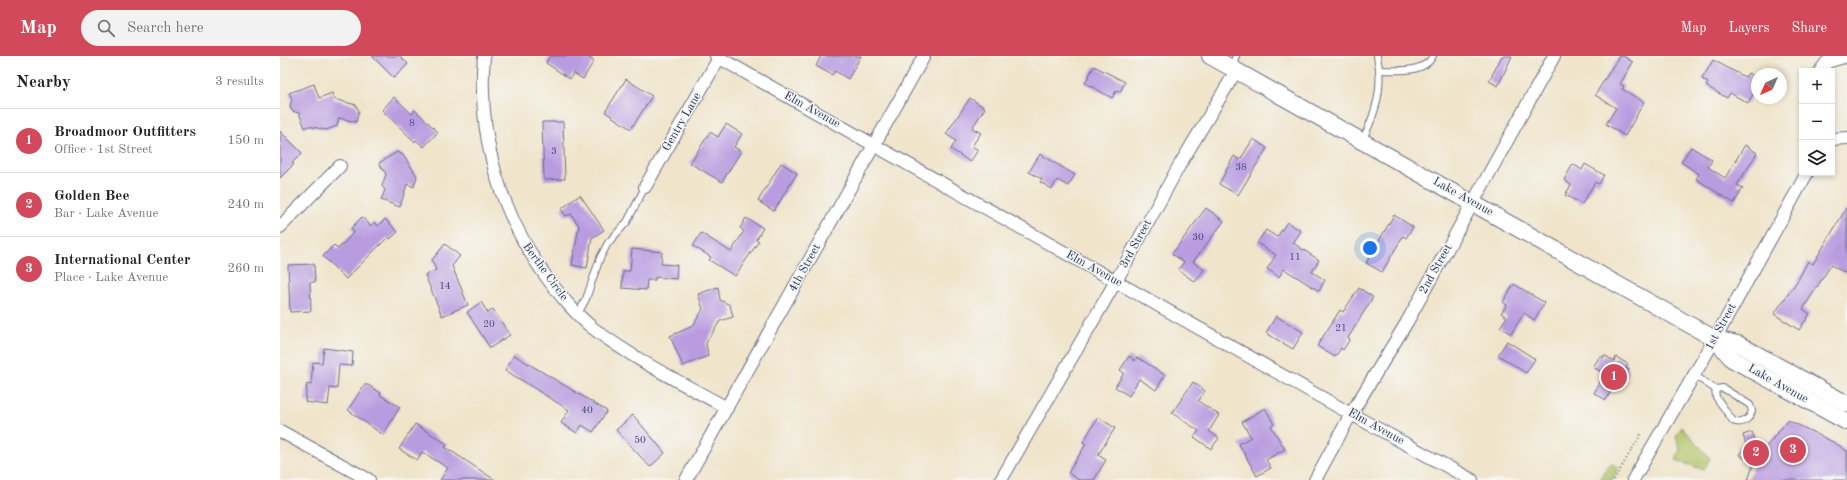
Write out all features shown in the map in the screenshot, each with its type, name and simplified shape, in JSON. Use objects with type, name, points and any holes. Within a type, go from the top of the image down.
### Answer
[{"type":"main road","name":"Lake Avenue","points":[[1210,56],[1234,65],[1362,141],[1715,339],[1738,344],[1847,404]]},
{"type":"main road","name":"Lake Avenue","points":[[1715,339],[1732,359],[1847,422]]},
{"type":"street","name":"Berthe Circle","points":[[484,56],[483,100],[490,160],[511,218],[525,245],[556,290],[593,328],[614,343],[727,408]]},
{"type":"street","name":"4th Street","points":[[686,480],[924,56]]},
{"type":"street","name":"2nd Street","points":[[1315,480],[1351,414],[1407,322],[1554,56]]},
{"type":"street","points":[[1824,63],[1847,56]]},
{"type":"street","name":"Elm Avenue","points":[[718,57],[1351,414],[1472,480]]},
{"type":"street","name":"Gentry Lane","points":[[645,187],[718,57]]},
{"type":"street","name":"3rd Street","points":[[1001,480],[1116,281],[1234,65]]},
{"type":"street","points":[[1835,139],[1847,138]]},
{"type":"street","points":[[280,227],[340,166]]},
{"type":"street","name":"1st Street","points":[[1633,480],[1715,339],[1805,176]]},
{"type":"street","points":[[280,431],[369,480]]},
{"type":"lane","points":[[1362,141],[1371,124],[1379,96],[1380,70],[1377,56]]},
{"type":"lane","points":[[1380,70],[1423,67],[1434,56]]},
{"type":"lane","points":[[578,314],[586,299],[600,258],[608,243],[627,222],[645,187]]},
{"type":"lane","points":[[1694,375],[1715,389],[1723,388],[1750,405],[1752,411],[1748,419],[1741,422],[1733,421],[1716,397],[1715,389]]},
{"type":"path","points":[[1614,480],[1641,434]]},
{"type":"green space","points":[[1682,427],[1710,458],[1704,470],[1676,460],[1680,451],[1676,436]]},
{"type":"green space","points":[[1611,464],[1619,467],[1612,480],[1600,480],[1607,467]]},
{"type":"building","points":[[372,56],[400,56],[408,64],[394,78]]},
{"type":"building","points":[[550,56],[586,56],[594,61],[583,79],[573,73],[570,79],[546,63]]},
{"type":"building","points":[[821,56],[861,56],[848,79],[835,71],[832,75],[816,66]]},
{"type":"building","points":[[1502,56],[1512,56],[1498,86],[1489,81]]},
{"type":"building","points":[[1619,56],[1623,56],[1633,62],[1620,84],[1624,86],[1622,89],[1644,102],[1625,136],[1606,124],[1616,108],[1595,95]]},
{"type":"building","points":[[1713,60],[1745,77],[1748,73],[1751,75],[1751,98],[1748,103],[1730,93],[1727,98],[1706,86],[1708,83],[1702,79]]},
{"type":"building","points":[[1094,66],[1125,82],[1120,92],[1116,91],[1112,98],[1085,83]]},
{"type":"building","points":[[626,79],[652,96],[631,129],[605,112]]},
{"type":"building","points":[[314,84],[319,98],[332,93],[334,99],[356,105],[359,111],[356,122],[339,118],[337,126],[326,130],[308,126],[305,128],[299,113],[292,111],[290,106],[292,99],[289,93]]},
{"type":"building","points":[[394,97],[412,114],[415,110],[438,132],[424,147],[416,140],[415,142],[382,110]]},
{"type":"building","points":[[970,98],[985,108],[972,128],[981,133],[972,146],[978,150],[970,162],[951,149],[956,141],[946,134]]},
{"type":"building","points":[[542,122],[563,122],[565,179],[544,180]]},
{"type":"building","points":[[726,124],[742,134],[734,147],[741,151],[722,182],[690,163],[710,132],[718,137]]},
{"type":"building","points":[[280,131],[302,153],[292,163],[294,164],[280,178]]},
{"type":"building","points":[[1253,139],[1267,148],[1238,195],[1219,184],[1234,156],[1240,160]]},
{"type":"building","points":[[1745,145],[1757,153],[1737,185],[1743,188],[1734,203],[1696,179],[1699,174],[1681,162],[1691,147],[1712,160],[1708,167],[1725,178]]},
{"type":"building","points":[[397,152],[403,155],[417,176],[414,187],[407,184],[400,207],[381,200],[385,190],[382,186],[386,174],[379,163]]},
{"type":"building","points":[[1040,154],[1075,175],[1068,186],[1057,180],[1052,189],[1040,182],[1042,179],[1029,172]]},
{"type":"building","points":[[781,163],[797,173],[774,211],[758,201]]},
{"type":"building","points":[[1573,164],[1582,170],[1585,164],[1604,175],[1599,184],[1595,182],[1582,204],[1565,195],[1571,185],[1564,180]]},
{"type":"building","points":[[580,195],[604,230],[592,238],[587,268],[572,265],[579,226],[571,214],[566,216],[561,209]]},
{"type":"building","points":[[1847,207],[1847,274],[1831,265],[1803,309],[1810,314],[1799,330],[1774,314],[1798,280],[1808,261],[1813,264]]},
{"type":"building","points":[[1206,208],[1224,221],[1193,262],[1204,270],[1195,282],[1178,270],[1184,262],[1172,254]]},
{"type":"building","points":[[1394,215],[1413,227],[1406,238],[1403,236],[1382,272],[1366,263]]},
{"type":"building","points":[[362,217],[371,226],[374,222],[378,226],[385,219],[398,232],[390,239],[388,237],[346,279],[323,256],[334,245],[338,249],[354,232],[351,228]]},
{"type":"building","points":[[746,218],[763,228],[756,240],[759,241],[735,276],[709,260],[711,257],[693,246],[701,233],[731,252],[744,231],[740,228]]},
{"type":"building","points":[[1287,222],[1301,231],[1293,243],[1319,260],[1312,272],[1325,280],[1319,291],[1284,269],[1279,277],[1267,269],[1276,255],[1257,243],[1266,230],[1277,237]]},
{"type":"building","points":[[445,244],[460,256],[452,266],[468,305],[442,316],[425,275],[436,270],[432,260]]},
{"type":"building","points":[[632,249],[662,252],[661,264],[677,265],[676,279],[655,277],[655,280],[647,280],[646,290],[622,288],[623,271],[630,271]]},
{"type":"building","points":[[314,264],[315,282],[310,282],[311,311],[290,312],[288,265]]},
{"type":"building","points":[[1514,284],[1545,303],[1534,320],[1524,313],[1511,334],[1500,327],[1507,317],[1501,313],[1507,305],[1503,302]]},
{"type":"building","points":[[718,287],[720,300],[730,305],[733,317],[720,321],[706,343],[708,356],[683,366],[670,336],[693,326],[703,309],[698,294]]},
{"type":"building","points":[[1359,288],[1373,297],[1348,338],[1350,339],[1343,350],[1341,348],[1335,357],[1317,346],[1340,310],[1343,312]]},
{"type":"building","points":[[481,302],[488,313],[493,309],[510,335],[490,348],[467,312]]},
{"type":"building","points":[[1276,316],[1303,332],[1293,349],[1266,333]]},
{"type":"building","points":[[1507,341],[1535,359],[1526,373],[1498,355]]},
{"type":"building","points":[[324,348],[353,352],[352,366],[339,365],[337,389],[330,388],[328,405],[305,402],[307,384],[311,385],[313,362],[322,363]]},
{"type":"building","points":[[514,355],[607,411],[593,432],[582,425],[577,433],[561,423],[569,410],[505,370]]},
{"type":"building","points":[[1604,355],[1614,361],[1616,357],[1628,364],[1626,368],[1629,370],[1622,383],[1617,381],[1606,400],[1594,393],[1605,374],[1593,367],[1600,356],[1603,358]]},
{"type":"building","points":[[1129,356],[1135,361],[1137,357],[1165,375],[1156,390],[1139,379],[1129,396],[1115,387],[1124,373],[1120,370]]},
{"type":"building","points":[[1193,382],[1205,391],[1198,401],[1219,415],[1209,431],[1219,438],[1211,449],[1194,437],[1199,431],[1172,413]]},
{"type":"building","points":[[364,385],[368,385],[381,393],[380,395],[400,407],[383,435],[348,410]]},
{"type":"building","points":[[1265,408],[1274,424],[1271,426],[1285,449],[1266,460],[1271,468],[1257,476],[1239,444],[1251,437],[1242,422]]},
{"type":"building","points":[[633,415],[665,453],[650,467],[616,430]]},
{"type":"building","points":[[1098,417],[1115,428],[1098,455],[1106,460],[1094,480],[1079,480],[1068,473],[1086,444],[1083,442]]},
{"type":"building","points":[[1788,420],[1835,443],[1847,451],[1847,480],[1748,480],[1754,463],[1739,455],[1746,445],[1743,435],[1752,432],[1755,442],[1765,448]]},
{"type":"building","points":[[415,424],[447,444],[445,447],[495,480],[440,480],[448,468],[422,452],[417,460],[399,449]]},
{"type":"place","name":"Broadmoor Outfitters","points":[[1614,377]]},
{"type":"place","name":"International Center","points":[[1793,450]]},
{"type":"place","name":"Golden Bee","points":[[1756,453]]}]
